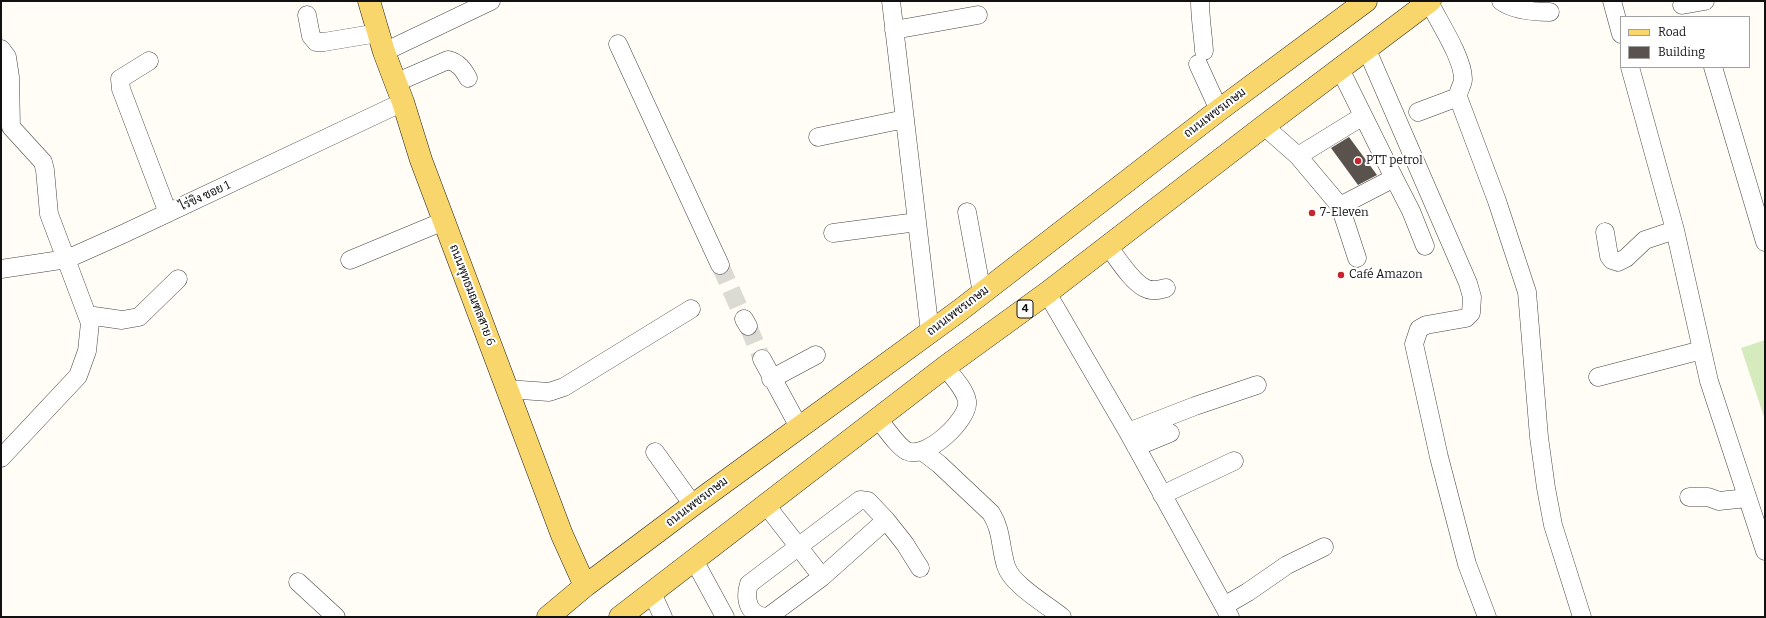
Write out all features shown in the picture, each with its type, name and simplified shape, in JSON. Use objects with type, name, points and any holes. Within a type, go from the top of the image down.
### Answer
[{"type":"main road","name":"ถนนพุทธมณฑลสาย 6","points":[[369,1],[381,42],[421,160],[562,535],[584,586]]},
{"type":"main road","name":"ถนนเพชรเกษม","points":[[548,617],[584,586],[982,294],[1224,106],[1366,1]]},
{"type":"main road","name":"4","points":[[629,614],[652,593],[694,560],[945,367],[1047,293],[1264,126],[1430,2]]},
{"type":"street","points":[[307,15],[311,36],[316,42],[381,42],[491,1]]},
{"type":"street","points":[[891,1],[930,332]]},
{"type":"street","points":[[1500,1],[1511,6],[1535,12],[1550,12]]},
{"type":"street","points":[[1612,1],[1620,30]]},
{"type":"street","points":[[1682,5],[1705,1]]},
{"type":"street","points":[[1430,2],[1459,60],[1463,80],[1458,90],[1458,97],[1497,202],[1527,292],[1539,437],[1546,488],[1553,525],[1582,617]]},
{"type":"street","points":[[1200,8],[1201,57],[1224,106]]},
{"type":"street","points":[[894,30],[978,15]]},
{"type":"street","points":[[618,44],[720,265]]},
{"type":"street","points":[[1,49],[7,57],[10,77],[6,128],[42,162],[45,170],[49,214],[90,323],[87,351],[78,376],[1,458]]},
{"type":"street","points":[[1367,50],[1468,282],[1472,297],[1471,313],[1466,318],[1426,325],[1419,329],[1414,344],[1439,457],[1467,564],[1487,617]]},
{"type":"street","name":"ไร่ขิง ซอย 1","points":[[1,269],[67,259],[168,213],[399,93],[448,60],[456,62],[463,68],[468,78]]},
{"type":"street","points":[[149,61],[120,79],[121,89],[168,213]]},
{"type":"street","points":[[1630,68],[1675,230],[1709,381],[1747,498],[1764,542]]},
{"type":"street","points":[[1713,68],[1765,242]]},
{"type":"street","points":[[1340,69],[1411,211],[1425,246]]},
{"type":"street","points":[[1418,112],[1458,97]]},
{"type":"street","points":[[1298,156],[1363,116]]},
{"type":"street","points":[[818,137],[905,118]]},
{"type":"street","points":[[1264,126],[1298,156],[1340,206],[1357,258]]},
{"type":"street","points":[[1340,206],[1394,178]]},
{"type":"street","points":[[967,212],[982,294]]},
{"type":"street","points":[[350,260],[444,221]]},
{"type":"street","points":[[833,233],[917,222]]},
{"type":"street","points":[[1605,232],[1609,256],[1612,260],[1618,262],[1626,258],[1644,240],[1675,230]]},
{"type":"street","points":[[1108,246],[1137,283],[1145,289],[1158,290],[1166,288]]},
{"type":"street","points":[[87,315],[122,320],[139,317],[178,279]]},
{"type":"street","points":[[1047,293],[1132,440],[1227,611],[1248,592],[1272,574],[1324,547]]},
{"type":"street","points":[[507,389],[549,392],[564,387],[691,309]]},
{"type":"street","points":[[1598,377],[1702,350]]},
{"type":"street","points":[[772,379],[816,355]]},
{"type":"street","points":[[762,359],[799,427]]},
{"type":"street","points":[[878,419],[906,451],[912,453],[922,452],[932,447],[955,426],[967,405],[965,395],[945,367]]},
{"type":"street","points":[[1132,440],[1195,406],[1256,385]]},
{"type":"street","points":[[1132,440],[1170,433]]},
{"type":"street","points":[[654,452],[693,505]]},
{"type":"street","points":[[922,452],[939,464],[991,513],[997,523],[1006,566],[1011,577],[1062,617]]},
{"type":"street","points":[[1162,495],[1234,462]]},
{"type":"street","points":[[1689,497],[1700,496],[1719,501],[1747,498]]},
{"type":"street","points":[[886,520],[822,577],[768,617],[762,617],[751,609],[747,601],[749,584],[797,544],[860,500],[868,501],[886,520],[905,544],[920,568]]},
{"type":"street","points":[[766,505],[822,577]]},
{"type":"street","points":[[694,560],[725,617]]},
{"type":"street","points":[[298,582],[336,617]]},
{"type":"street","points":[[652,593],[662,617]]},
{"type":"green space","points":[[1765,340],[1765,417],[1764,417],[1741,348]]},
{"type":"building","points":[[1349,137],[1377,175],[1358,185],[1331,148]]},
{"type":"tunnel","points":[[720,265],[744,319]]},
{"type":"tunnel","points":[[748,326],[762,359]]},
{"type":"place","name":"PTT petrol","points":[[1358,161]]},
{"type":"place","name":"7-Eleven","points":[[1312,213]]},
{"type":"place","name":"Café Amazon","points":[[1341,275]]}]
